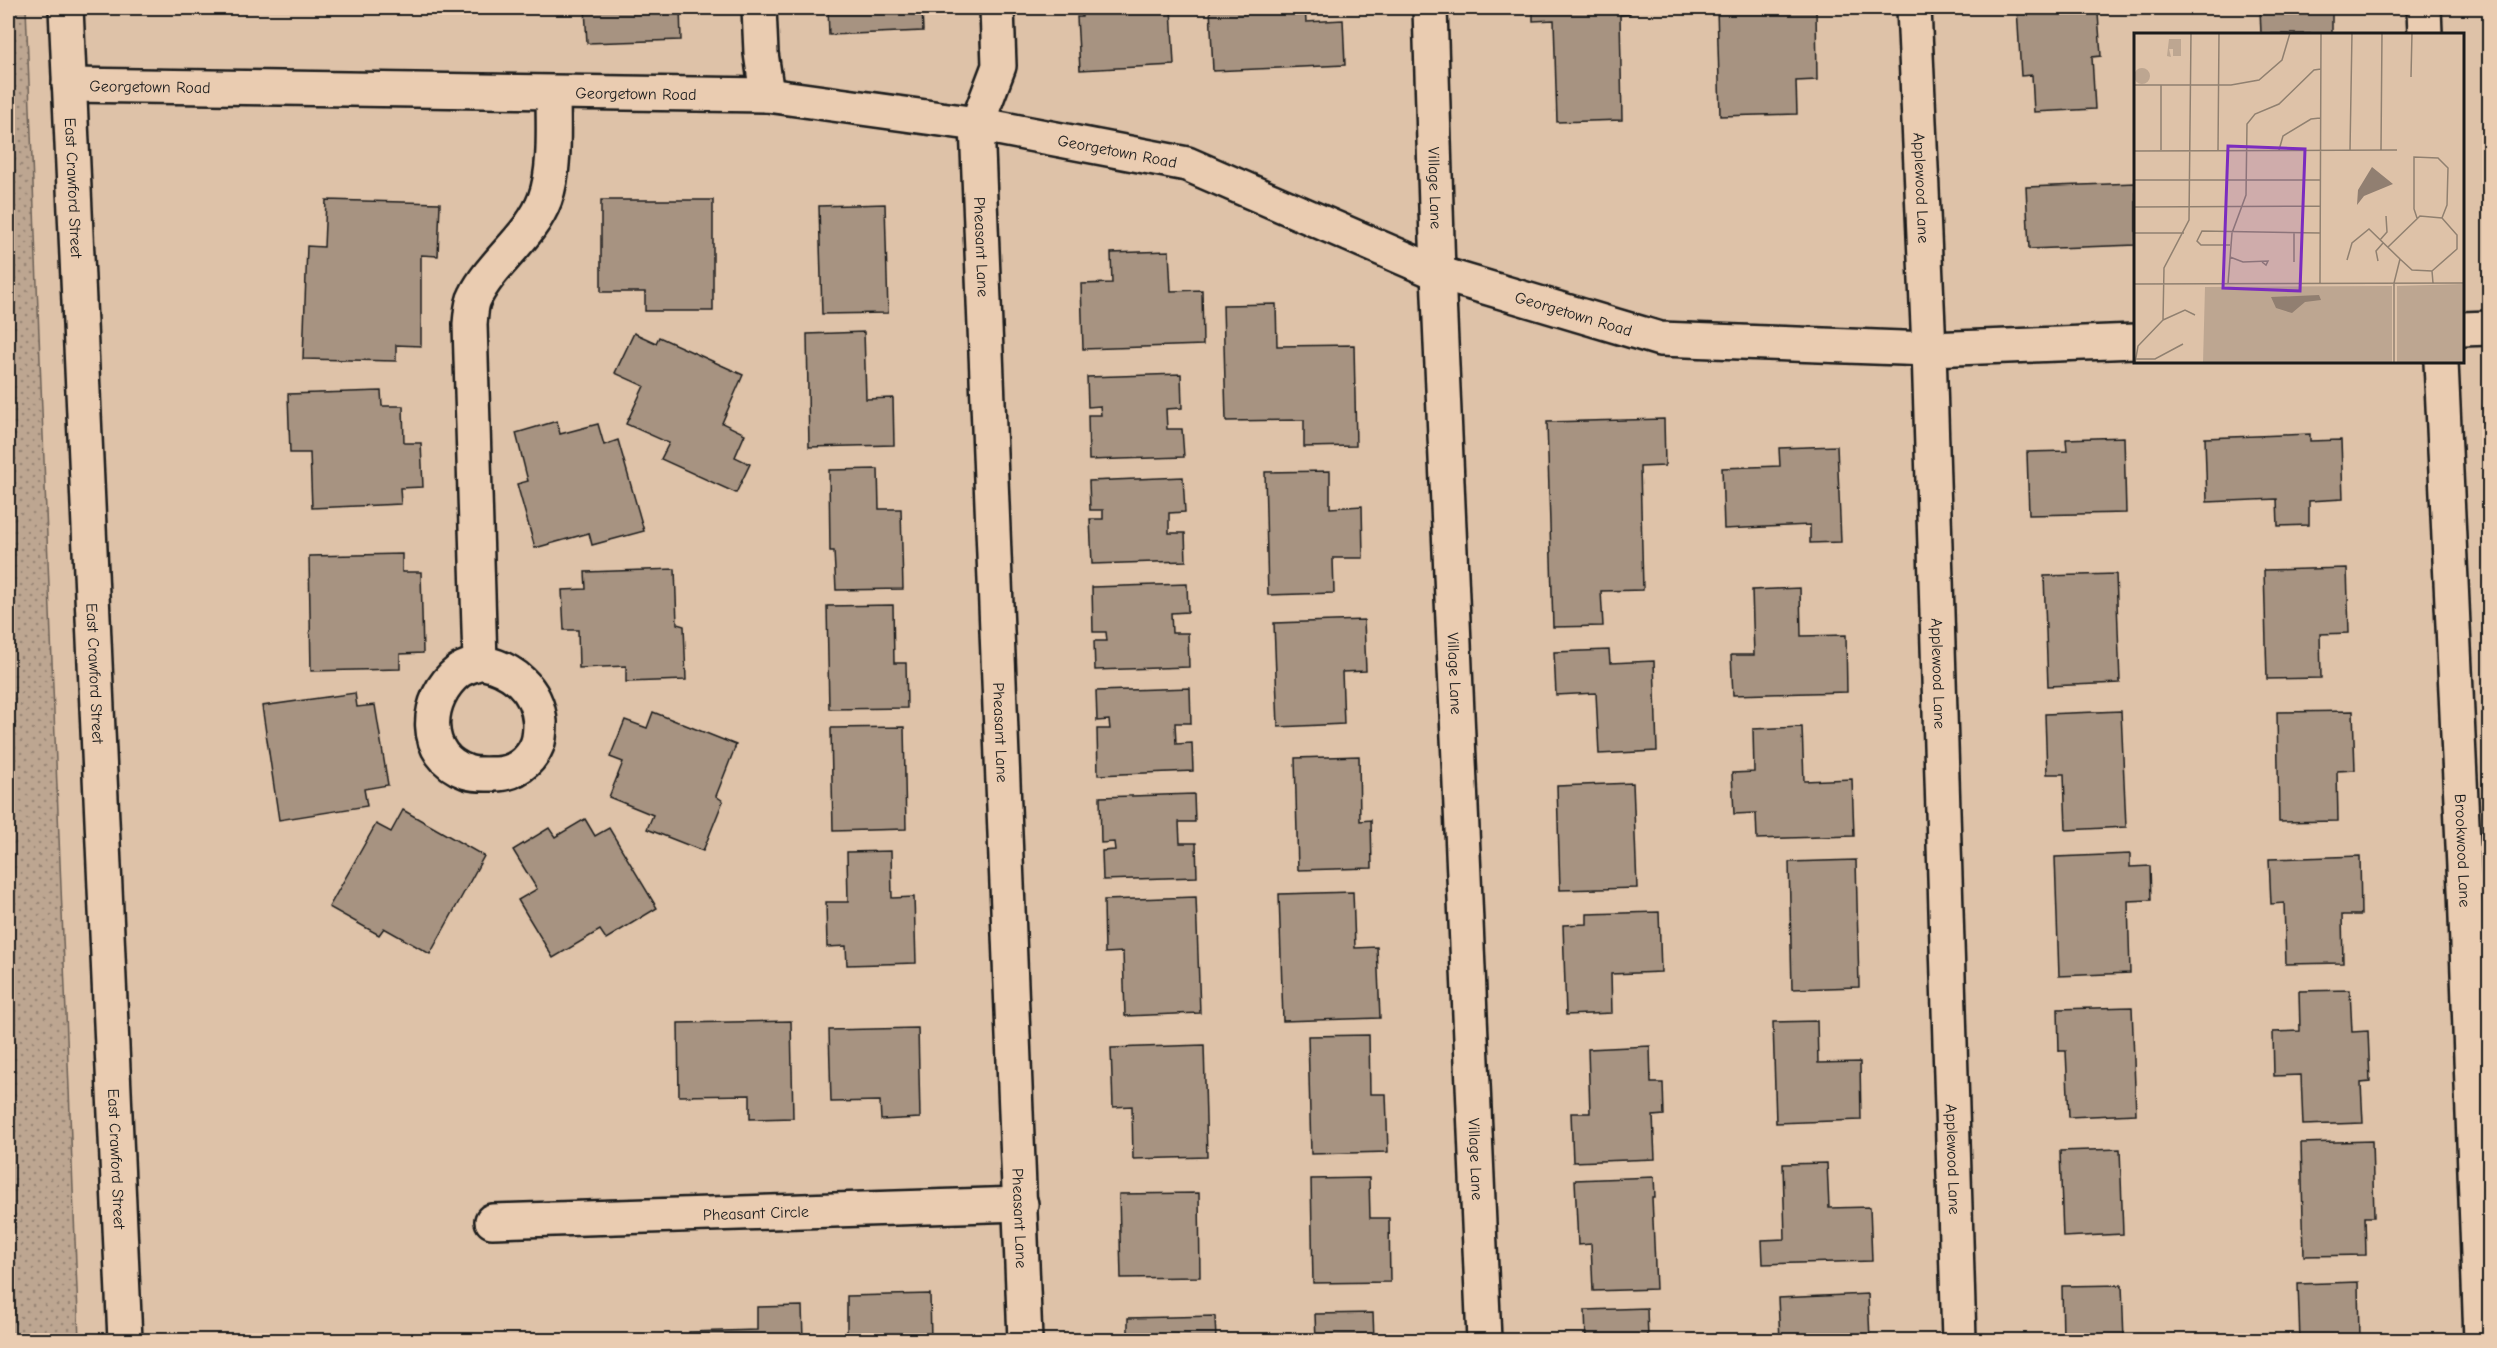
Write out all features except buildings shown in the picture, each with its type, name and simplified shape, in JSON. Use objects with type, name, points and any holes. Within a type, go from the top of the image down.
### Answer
[{"type":"street","name":"East Crawford Street","points":[[66,8],[125,1341]]},
{"type":"street","points":[[759,8],[761,53],[767,95]]},
{"type":"street","points":[[977,124],[999,66],[998,8]]},
{"type":"street","name":"Village Lane","points":[[1430,8],[1438,273],[1484,1341]]},
{"type":"street","name":"Applewood Lane","points":[[1914,8],[1929,349],[1959,1341]]},
{"type":"street","points":[[2424,8],[2425,33]]},
{"type":"street","name":"Georgetown Road","points":[[69,85],[767,95],[977,124],[1187,164],[1438,273],[1660,339],[1929,349],[2134,341]]},
{"type":"street","points":[[480,663],[470,324],[473,299],[536,216],[545,198],[552,157],[553,93]]},
{"type":"street","name":"Pheasant Lane","points":[[977,124],[1025,1341]]},
{"type":"street","points":[[2464,329],[2490,328]]},
{"type":"street","name":"Brookwood Lane","points":[[2441,363],[2477,890],[2481,1341]]},
{"type":"street","name":"Pheasant Circle","points":[[492,1221],[1021,1204]]},
{"type":"shaded area","points":[[8,8],[26,8],[79,1340],[8,1340]]}]
